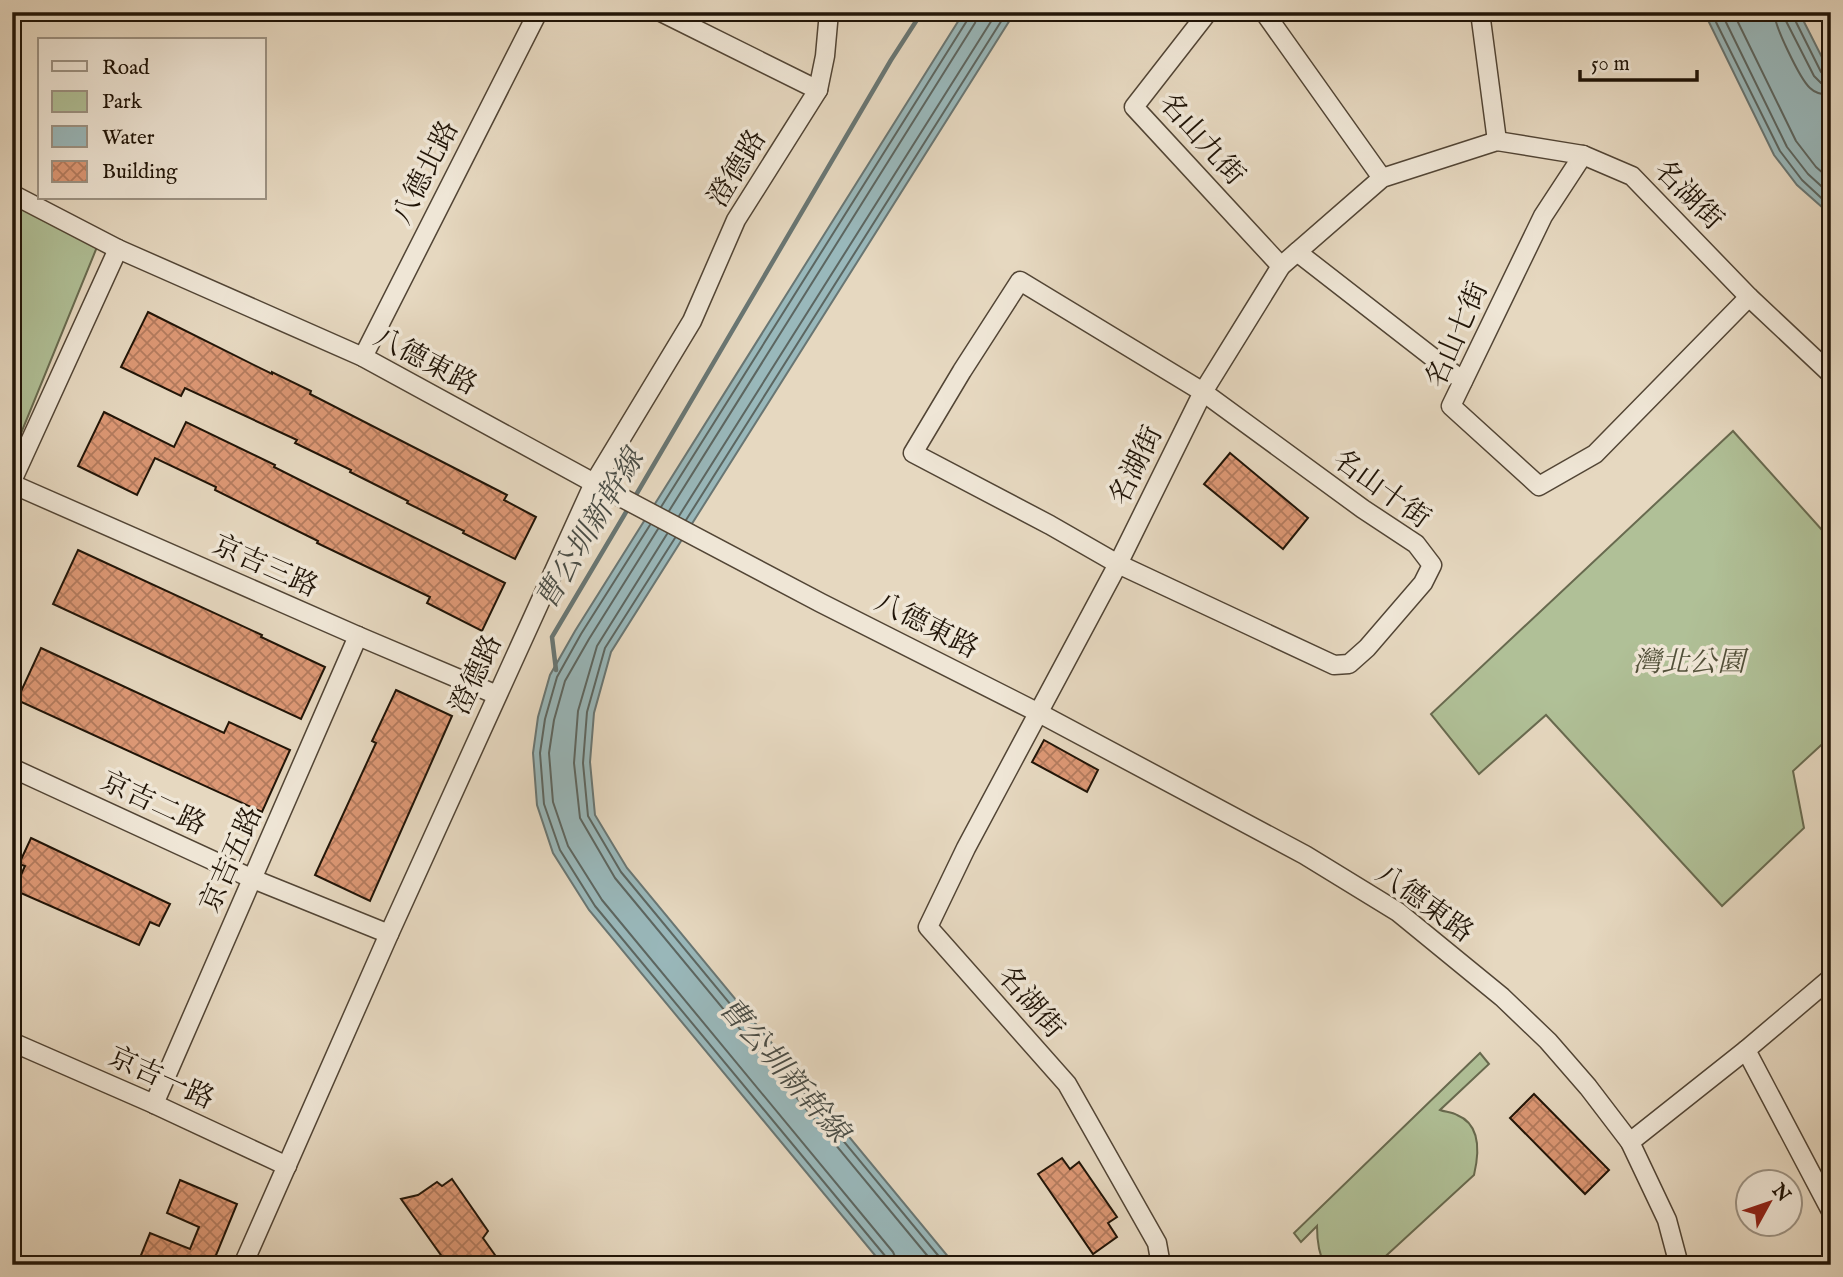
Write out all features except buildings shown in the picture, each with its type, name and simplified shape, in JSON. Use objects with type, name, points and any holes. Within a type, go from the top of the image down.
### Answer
[{"type":"street","name":"八德北路","points":[[363,357],[538,12]]},
{"type":"street","points":[[661,12],[818,90],[825,57],[829,12]]},
{"type":"street","name":"名山九街","points":[[1208,12],[1134,107],[1280,266]]},
{"type":"street","points":[[1264,12],[1382,178]]},
{"type":"street","points":[[1480,12],[1497,141]]},
{"type":"street","name":"澄德路","points":[[243,1265],[389,934],[594,483],[692,321],[736,220],[818,90]]},
{"type":"street","name":"名湖街","points":[[1161,1265],[1157,1243],[1067,1084],[928,927],[966,848],[1118,564],[1203,392],[1280,266],[1382,178],[1497,141],[1583,155],[1632,176],[1749,297],[1831,374]]},
{"type":"street","name":"名山七街","points":[[1583,155],[1544,216],[1451,406],[1539,486],[1595,454],[1749,297]]},
{"type":"street","name":"八德東路","points":[[12,194],[118,249],[363,357],[821,603],[1039,713],[1305,856],[1398,912],[1502,997],[1539,1032],[1588,1087],[1630,1142],[1667,1220],[1678,1265]]},
{"type":"street","points":[[12,482],[118,249]]},
{"type":"street","points":[[1297,252],[1463,381]]},
{"type":"street","name":"名山十街","points":[[1020,281],[1203,392],[1363,509],[1416,544],[1432,565],[1423,583],[1367,648],[1349,664],[1334,665],[1118,564],[913,453],[1020,281]]},
{"type":"street","name":"京吉三路","points":[[12,482],[497,695]]},
{"type":"street","name":"京吉五路","points":[[154,1104],[358,636]]},
{"type":"street","name":"京吉二路","points":[[12,768],[253,879],[389,934]]},
{"type":"street","points":[[1630,1142],[1831,978]]},
{"type":"street","name":"京吉一路","points":[[12,1042],[287,1166]]},
{"type":"street","points":[[1746,1050],[1831,1211]]},
{"type":"green space","points":[[12,203],[97,247],[13,453],[12,453]]},
{"type":"green space","name":"灣北公園","points":[[1733,431],[1831,540],[1831,736],[1793,771],[1804,828],[1722,906],[1546,715],[1479,774],[1431,714]]},
{"type":"green space","points":[[1480,1053],[1489,1064],[1440,1110],[1465,1120],[1475,1133],[1477,1158],[1474,1175],[1376,1265],[1325,1265],[1318,1246],[1317,1226],[1301,1242],[1294,1233]]},
{"type":"water","points":[[964,12],[1015,12],[611,652],[594,713],[590,762],[595,815],[627,868],[955,1265],[883,1265],[589,910],[553,853],[537,805],[533,753],[538,717],[550,675],[575,631]]},
{"type":"water","points":[[1704,12],[1799,12],[1831,75],[1831,215],[1797,185],[1774,155]]},
{"type":"waterway","name":"曹公圳新幹線","points":[[633,500],[891,60],[922,12]]},
{"type":"waterway","name":"曹公圳新幹線","points":[[556,670],[552,637],[629,507]]}]
